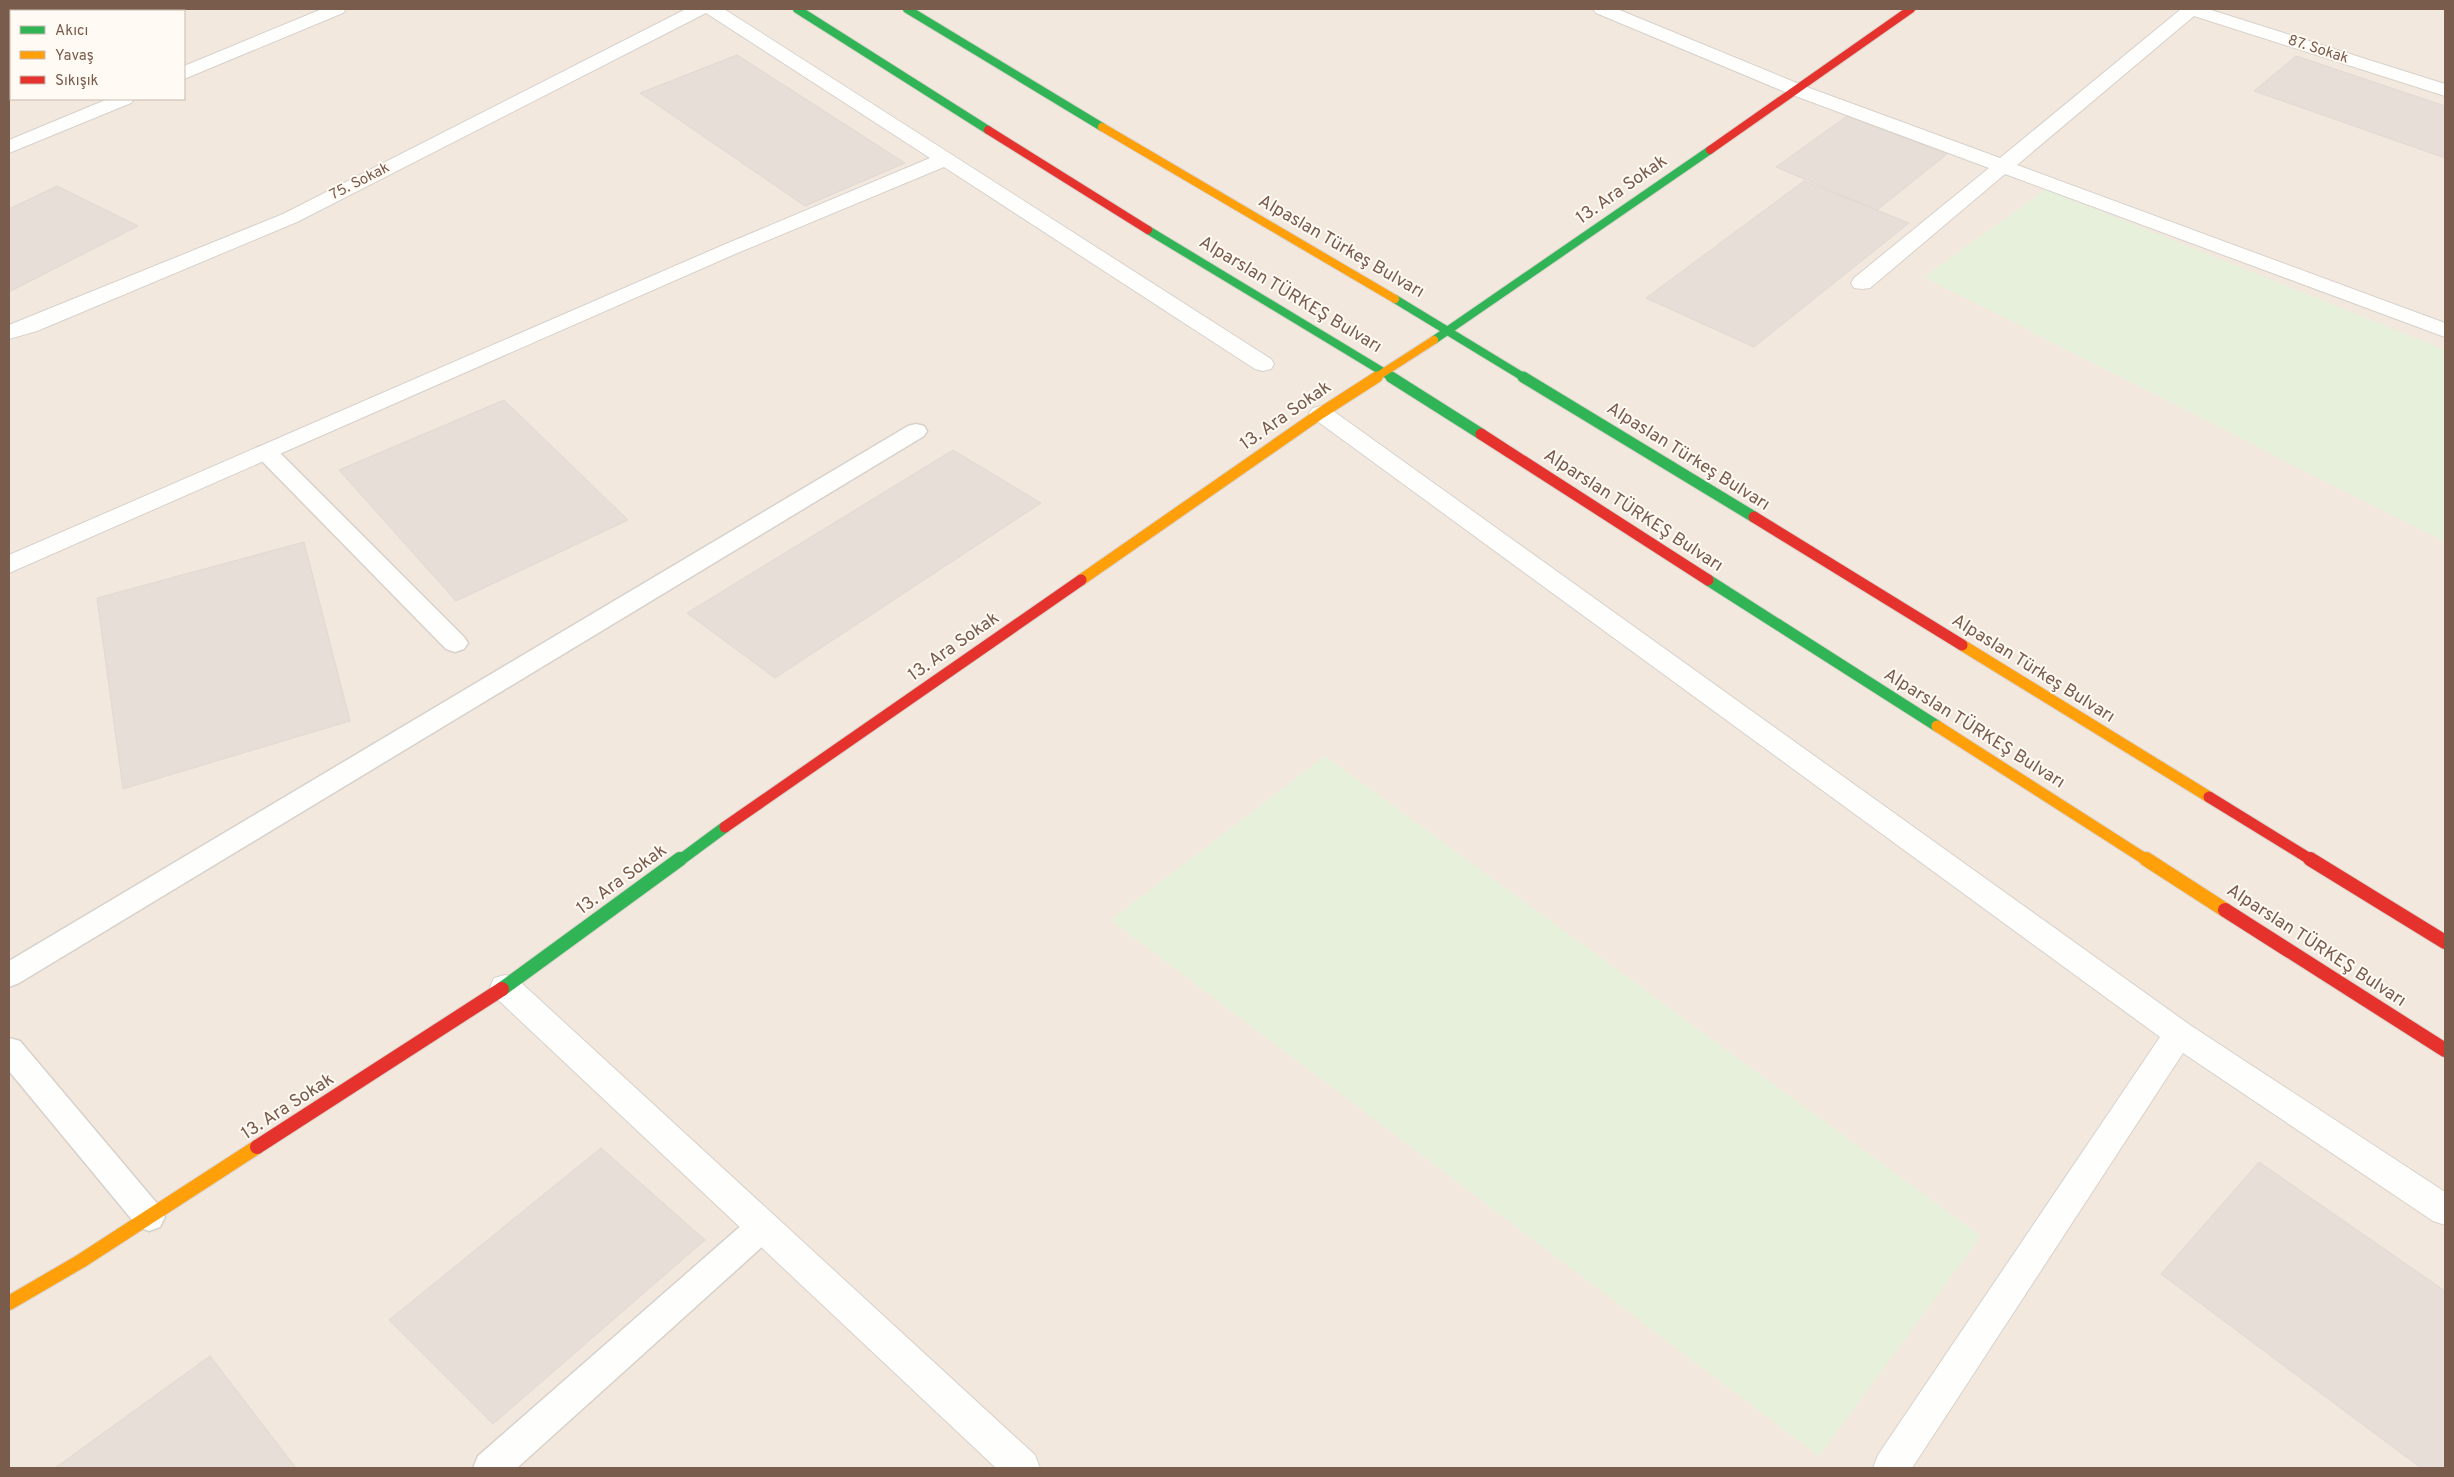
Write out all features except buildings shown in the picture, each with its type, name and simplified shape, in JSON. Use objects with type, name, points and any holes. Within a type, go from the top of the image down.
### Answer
[{"type":"main road","name":"Alparslan TÜRKEŞ Bulvarı","points":[[797,9],[1091,195],[1382,372],[2445,1050]]},
{"type":"main road","name":"Alpaslan Türkeş Bulvarı","points":[[907,9],[1168,167],[1449,330],[2445,942]]},
{"type":"main road","name":"13. Ara Sokak","points":[[9,1303],[81,1261],[505,987],[738,819],[1321,413],[1449,330],[1911,9]]},
{"type":"street","points":[[185,73],[337,9]]},
{"type":"street","name":"75. Sokak","points":[[9,332],[29,326],[290,218],[700,9]]},
{"type":"street","points":[[712,9],[1263,364]]},
{"type":"street","points":[[1602,9],[1797,90],[2445,330]]},
{"type":"street","points":[[1862,283],[2191,9]]},
{"type":"street","name":"87. Sokak","points":[[2191,9],[2445,90]]},
{"type":"street","points":[[9,147],[122,100]]},
{"type":"street","points":[[9,565],[728,250],[946,159]]},
{"type":"street","points":[[1321,413],[2179,1034],[2445,1210]]},
{"type":"street","points":[[505,987],[1022,1468]]},
{"type":"street","points":[[1891,1468],[2179,1034]]},
{"type":"lane","points":[[9,974],[916,431]]},
{"type":"lane","points":[[266,452],[455,643]]},
{"type":"lane","points":[[9,1050],[149,1217]]},
{"type":"lane","points":[[491,1468],[762,1227]]},
{"type":"shaded area","points":[[9,9],[2445,9],[2445,1468],[9,1468]]},
{"type":"green space","points":[[2046,189],[2445,350],[2445,542],[1924,277]]},
{"type":"green space","points":[[1325,756],[1981,1236],[1819,1456],[1111,920]]},
{"type":"traffic: fast","points":[[797,9],[988,130]]},
{"type":"traffic: fast","points":[[907,9],[1102,127]]},
{"type":"traffic: fast","points":[[1434,340],[1710,150]]},
{"type":"traffic: fast","points":[[1148,230],[1383,372],[1481,434]]},
{"type":"traffic: fast","points":[[1395,299],[1754,517]]},
{"type":"traffic: fast","points":[[1708,580],[1937,726]]},
{"type":"traffic: fast","points":[[502,989],[725,827]]},
{"type":"traffic: slow","points":[[1102,127],[1395,299]]},
{"type":"traffic: slow","points":[[1081,580],[1321,413],[1434,340]]},
{"type":"traffic: slow","points":[[1962,645],[2209,797]]},
{"type":"traffic: slow","points":[[1937,726],[2225,910]]},
{"type":"traffic: slow","points":[[9,1303],[81,1261],[257,1147]]},
{"type":"traffic: jam","points":[[1710,150],[1911,9]]},
{"type":"traffic: jam","points":[[988,130],[1148,230]]},
{"type":"traffic: jam","points":[[1481,434],[1708,580]]},
{"type":"traffic: jam","points":[[1754,517],[1962,645]]},
{"type":"traffic: jam","points":[[725,827],[1081,580]]},
{"type":"traffic: jam","points":[[2209,797],[2445,942]]},
{"type":"traffic: jam","points":[[2225,910],[2445,1050]]},
{"type":"traffic: jam","points":[[257,1147],[502,989]]}]
